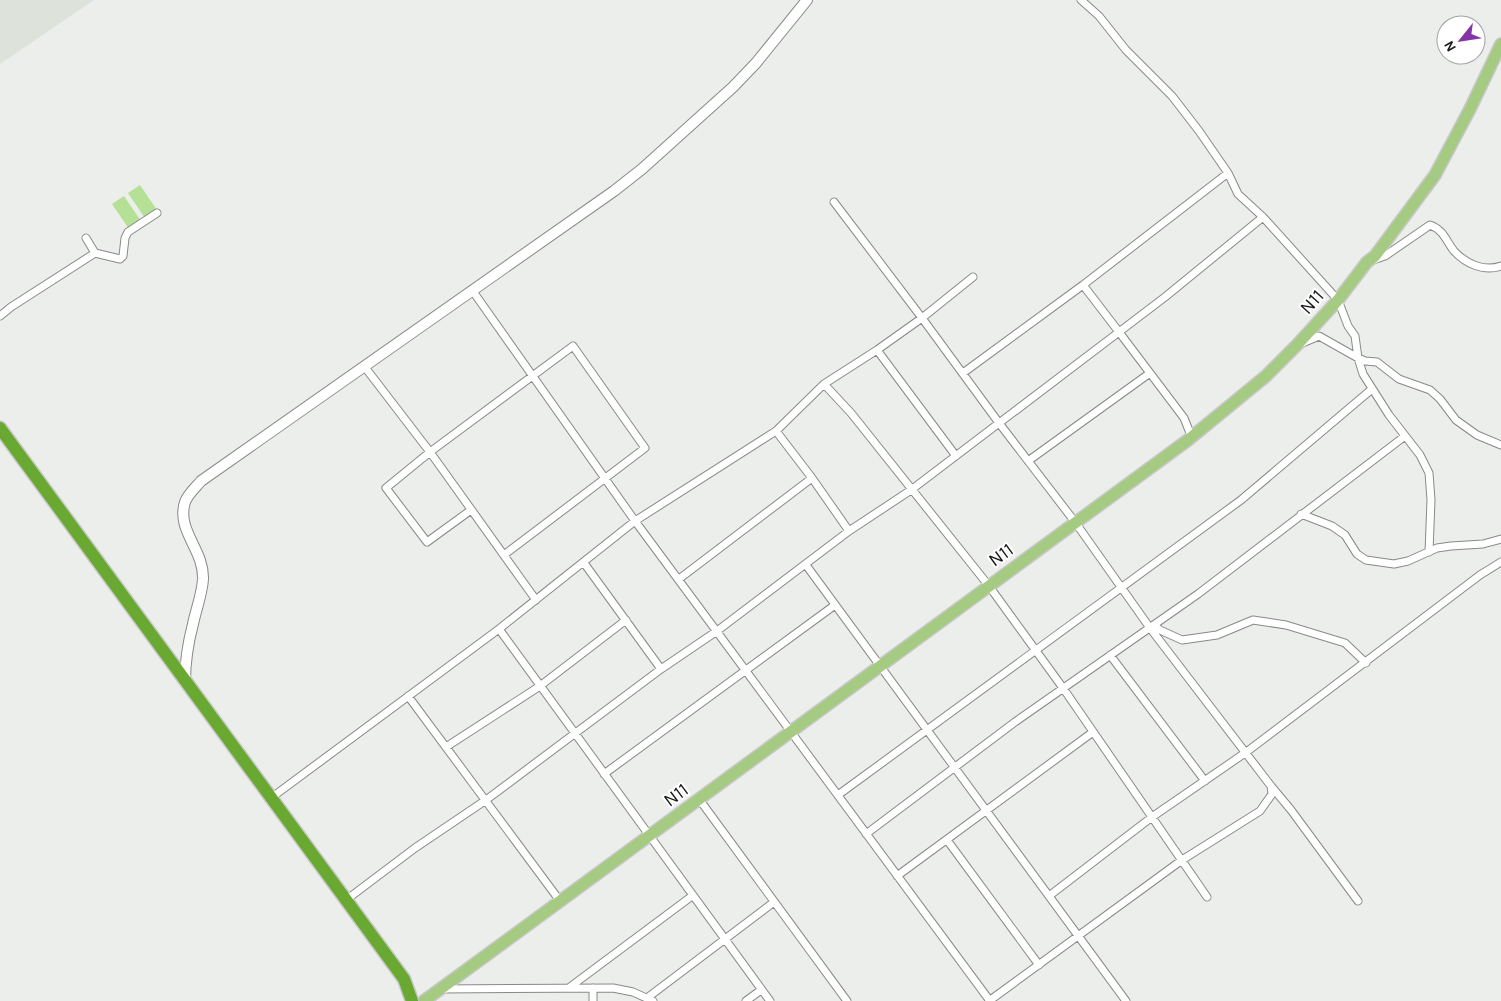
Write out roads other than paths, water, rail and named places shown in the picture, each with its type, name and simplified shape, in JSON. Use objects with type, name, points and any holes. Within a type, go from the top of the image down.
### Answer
[{"type":"highway","points":[[0,428],[404,979],[412,1001]]},
{"type":"main road","name":"N11","points":[[428,1000],[560,901],[1192,438],[1266,376],[1297,346],[1375,256],[1435,175],[1470,109],[1501,44]]},
{"type":"street","points":[[186,682],[185,667],[187,654],[203,579],[200,559],[185,530],[184,513],[186,501],[201,480],[614,191],[642,169],[733,87],[756,63],[807,0]]},
{"type":"street","points":[[1082,0],[1099,16],[1126,50],[1172,96],[1199,130],[1228,173],[1238,194],[1263,217],[1338,300],[1348,326],[1355,336],[1362,374],[1420,455],[1429,473],[1431,500],[1428,552]]},
{"type":"street","points":[[963,374],[1083,285],[1228,173]]},
{"type":"street","points":[[834,202],[999,423],[1076,522],[1270,786],[1291,810],[1358,901]]},
{"type":"street","points":[[86,238],[95,253],[120,259],[123,256],[125,238],[128,232],[156,214]]},
{"type":"street","points":[[346,900],[415,848],[486,800],[661,669],[717,632],[850,531],[911,490],[1165,297],[1263,217]]},
{"type":"street","points":[[1368,262],[1385,256],[1430,225],[1438,228],[1454,251],[1473,266],[1492,269],[1501,266]]},
{"type":"street","points":[[0,316],[95,253]]},
{"type":"street","points":[[271,798],[499,629],[635,521],[776,431],[824,384],[922,318],[973,277]]},
{"type":"street","points":[[1083,285],[1184,418],[1192,438]]},
{"type":"street","points":[[472,290],[635,521],[990,1001],[1182,860],[1260,811],[1272,794],[1270,786]]},
{"type":"street","points":[[1297,346],[1319,336],[1358,358],[1377,362],[1399,379],[1430,390],[1440,399],[1456,420],[1477,435],[1501,445]]},
{"type":"street","points":[[471,510],[427,542],[386,488],[430,452],[573,346],[645,448],[504,555]]},
{"type":"street","points":[[877,350],[956,456]]},
{"type":"street","points":[[364,366],[430,452],[536,600]]},
{"type":"street","points":[[1028,461],[1150,373]]},
{"type":"street","points":[[824,384],[851,413],[989,586],[1063,688],[1207,897]]},
{"type":"street","points":[[838,794],[1241,500],[1372,389]]},
{"type":"street","points":[[776,431],[850,531]]},
{"type":"street","points":[[866,834],[1063,688],[1198,594],[1405,436]]},
{"type":"street","points":[[679,579],[812,478]]},
{"type":"street","points":[[1301,514],[1332,526],[1345,535],[1357,554],[1366,560],[1394,564],[1408,561],[1445,546],[1482,544],[1501,539]]},
{"type":"street","points":[[584,562],[661,669]]},
{"type":"street","points":[[1049,896],[1152,817],[1246,753],[1480,574],[1501,562]]},
{"type":"street","points":[[806,564],[1126,1001]]},
{"type":"street","points":[[604,774],[835,605]]},
{"type":"street","points":[[446,747],[540,686],[626,620]]},
{"type":"street","points":[[1152,626],[1182,640],[1217,635],[1253,620],[1286,625],[1345,643],[1366,662]]},
{"type":"street","points":[[499,629],[770,1001]]},
{"type":"street","points":[[1110,655],[1205,781]]},
{"type":"street","points":[[408,696],[560,901]]},
{"type":"street","points":[[897,876],[1093,732]]},
{"type":"street","points":[[699,800],[847,1001]]},
{"type":"street","points":[[947,840],[1039,965]]},
{"type":"street","points":[[569,988],[692,896]]},
{"type":"street","points":[[441,989],[593,988],[624,990],[650,999],[774,902]]},
{"type":"street","points":[[593,988],[593,1001]]},
{"type":"street","points":[[746,1001],[761,990]]}]
